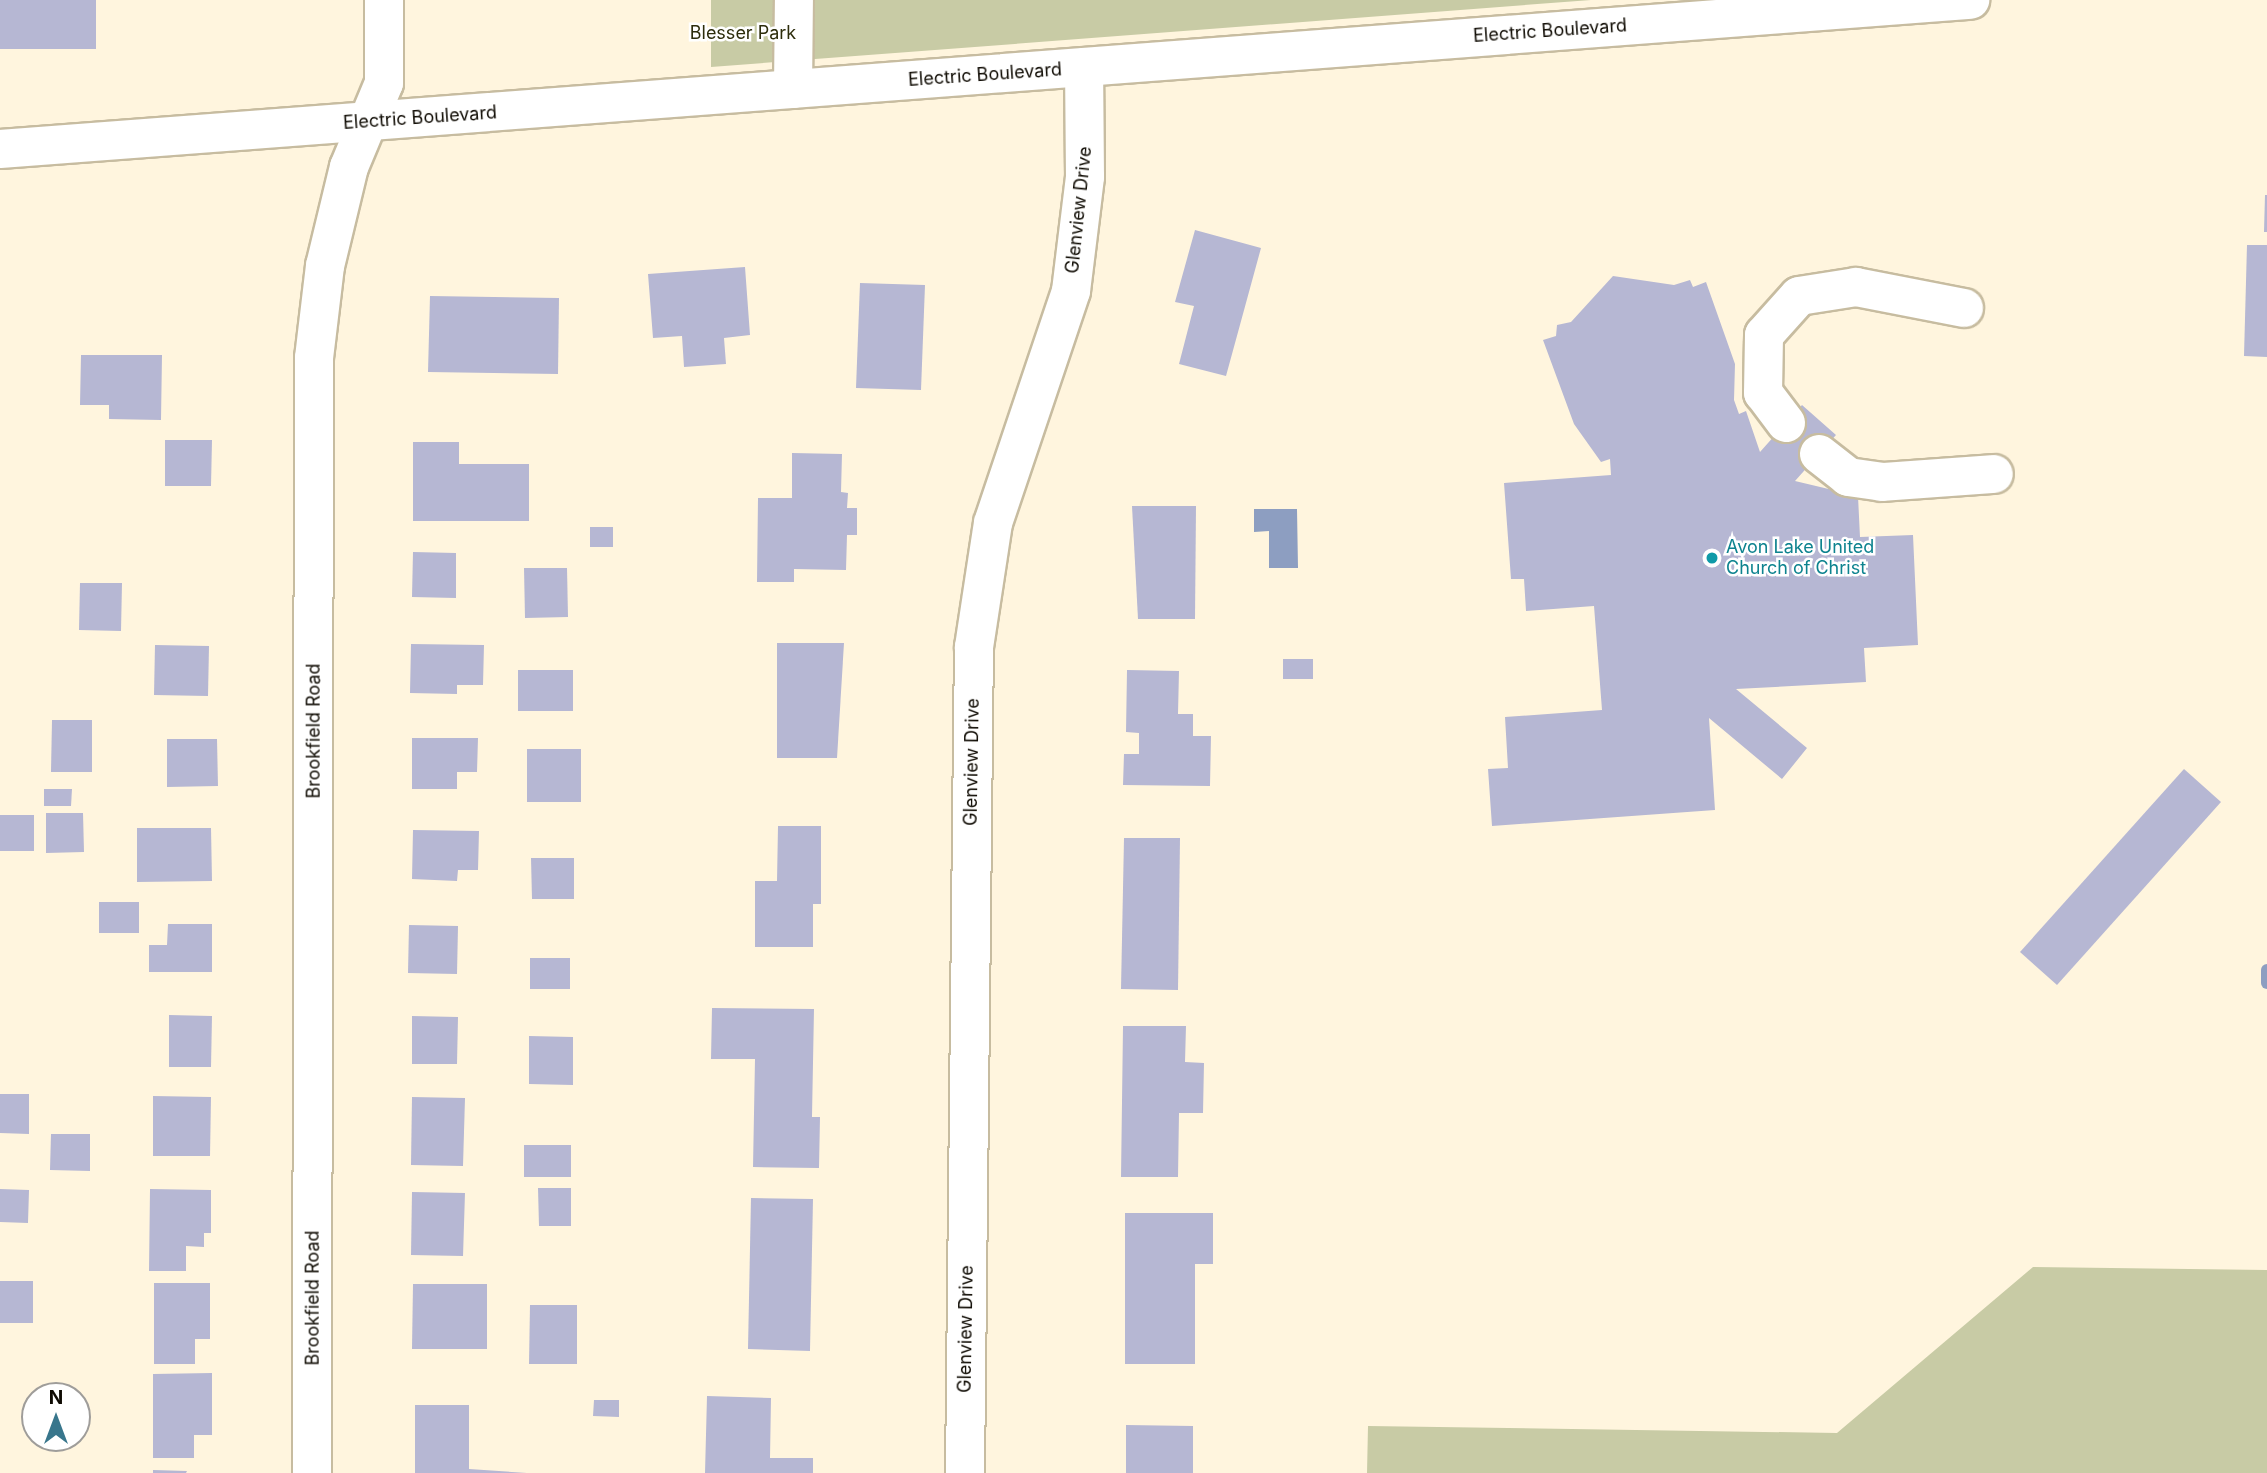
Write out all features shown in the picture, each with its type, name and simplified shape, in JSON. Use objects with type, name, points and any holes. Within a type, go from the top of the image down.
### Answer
[{"type":"street","name":"Brookfield Road","points":[[313,1473],[314,358],[325,266],[366,122],[384,83],[384,0]]},
{"type":"street","points":[[793,89],[794,0]]},
{"type":"street","name":"Electric Boulevard","points":[[0,149],[1970,0]]},
{"type":"street","name":"Glenview Drive","points":[[965,1473],[974,647],[993,523],[1071,291],[1085,177],[1084,67]]},
{"type":"street","points":[[1786,423],[1763,393],[1764,335],[1799,296],[1856,287],[1964,308]]},
{"type":"street","points":[[1819,454],[1848,477],[1882,482],[1994,474]]},
{"type":"green space","name":"Blesser Park","points":[[711,0],[1591,0],[711,67]]},
{"type":"green space","points":[[2033,1267],[2267,1270],[2267,1473],[1367,1473],[1368,1426],[1837,1433]]},
{"type":"water","points":[[1254,509],[1297,509],[1298,568],[1269,568],[1269,531],[1254,532]]},
{"type":"building","points":[[0,0],[96,0],[96,49],[0,49]]},
{"type":"building","points":[[2267,195],[2267,232],[2264,232]]},
{"type":"building","points":[[1195,230],[1261,248],[1226,376],[1179,364],[1194,306],[1175,302]]},
{"type":"building","points":[[2247,245],[2267,245],[2267,357],[2244,356]]},
{"type":"building","points":[[745,267],[750,335],[724,338],[726,364],[684,367],[682,336],[653,338],[648,274]]},
{"type":"building","name":"Avon Lake United Church of Christ","points":[[1613,276],[1674,285],[1690,280],[1693,287],[1706,282],[1735,364],[1734,400],[1739,414],[1746,411],[1760,452],[1802,405],[1836,435],[1795,481],[1858,496],[1860,537],[1913,535],[1918,645],[1864,648],[1866,682],[1736,689],[1807,748],[1782,779],[1709,718],[1715,810],[1492,826],[1488,769],[1508,768],[1505,717],[1602,710],[1594,606],[1526,611],[1524,579],[1511,579],[1504,483],[1611,475],[1610,459],[1601,462],[1574,424],[1543,340],[1556,336],[1557,325],[1571,322]]},
{"type":"building","points":[[860,283],[925,285],[921,390],[856,388]]},
{"type":"building","points":[[430,296],[559,298],[558,374],[428,372]]},
{"type":"building","points":[[81,355],[162,355],[161,420],[109,419],[109,405],[80,405]]},
{"type":"building","points":[[165,440],[212,440],[211,486],[165,486]]},
{"type":"building","points":[[413,442],[459,442],[459,464],[529,464],[529,521],[413,521]]},
{"type":"building","points":[[792,453],[842,454],[841,492],[848,493],[847,508],[857,508],[857,535],[847,535],[846,570],[794,569],[794,582],[757,582],[758,498],[792,498]]},
{"type":"building","points":[[1132,506],[1196,506],[1195,619],[1138,619]]},
{"type":"building","points":[[590,527],[613,527],[613,547],[590,547]]},
{"type":"building","points":[[413,552],[456,553],[456,598],[412,597]]},
{"type":"building","points":[[524,568],[567,568],[568,617],[525,618]]},
{"type":"building","points":[[80,583],[122,583],[121,631],[79,630]]},
{"type":"building","points":[[777,643],[844,643],[837,758],[777,758]]},
{"type":"building","points":[[411,644],[484,645],[483,685],[457,685],[457,694],[410,693]]},
{"type":"building","points":[[155,645],[209,646],[208,696],[154,695]]},
{"type":"building","points":[[1283,659],[1313,659],[1313,679],[1283,679]]},
{"type":"building","points":[[518,670],[573,670],[573,711],[518,711]]},
{"type":"building","points":[[1127,670],[1179,671],[1178,714],[1193,714],[1193,736],[1211,736],[1210,786],[1123,785],[1124,754],[1139,754],[1139,733],[1126,732]]},
{"type":"building","points":[[52,720],[92,720],[92,772],[51,772]]},
{"type":"building","points":[[412,738],[478,738],[477,772],[457,772],[457,789],[412,789]]},
{"type":"building","points":[[167,739],[217,739],[218,786],[167,787]]},
{"type":"building","points":[[527,749],[581,749],[581,802],[527,802]]},
{"type":"building","points":[[2184,769],[2221,802],[2057,985],[2020,952]]},
{"type":"building","points":[[44,789],[72,789],[71,806],[44,806]]},
{"type":"building","points":[[46,813],[83,813],[84,852],[46,853]]},
{"type":"building","points":[[0,815],[34,815],[34,851],[0,851]]},
{"type":"building","points":[[778,826],[821,826],[821,904],[813,904],[813,947],[755,947],[755,881],[777,881]]},
{"type":"building","points":[[137,828],[211,828],[212,881],[137,882]]},
{"type":"building","points":[[413,830],[479,831],[478,870],[458,870],[457,881],[412,879]]},
{"type":"building","points":[[1124,838],[1180,838],[1178,990],[1121,989]]},
{"type":"building","points":[[531,858],[574,858],[574,899],[532,899]]},
{"type":"building","points":[[99,902],[139,902],[139,933],[99,933]]},
{"type":"building","points":[[168,924],[212,924],[212,972],[149,972],[149,945],[167,945]]},
{"type":"building","points":[[409,925],[458,926],[457,974],[408,973]]},
{"type":"building","points":[[530,958],[570,958],[570,989],[530,989]]},
{"type":"building","points":[[712,1008],[814,1009],[812,1117],[820,1117],[819,1168],[753,1167],[755,1059],[711,1059]]},
{"type":"building","points":[[169,1015],[212,1016],[211,1067],[169,1067]]},
{"type":"building","points":[[412,1016],[458,1017],[457,1064],[412,1064]]},
{"type":"building","points":[[1123,1026],[1186,1026],[1185,1062],[1204,1063],[1203,1113],[1179,1113],[1178,1177],[1121,1177]]},
{"type":"building","points":[[529,1036],[573,1037],[573,1085],[529,1084]]},
{"type":"building","points":[[0,1094],[29,1094],[29,1134],[0,1133]]},
{"type":"building","points":[[153,1096],[211,1097],[210,1156],[153,1156]]},
{"type":"building","points":[[412,1097],[465,1098],[463,1166],[411,1165]]},
{"type":"building","points":[[51,1134],[90,1134],[90,1171],[50,1170]]},
{"type":"building","points":[[524,1145],[571,1145],[571,1177],[524,1177]]},
{"type":"building","points":[[538,1188],[571,1188],[571,1226],[539,1226]]},
{"type":"building","points":[[0,1189],[29,1190],[28,1223],[0,1222]]},
{"type":"building","points":[[150,1189],[211,1190],[211,1233],[204,1233],[204,1247],[186,1246],[186,1271],[149,1271]]},
{"type":"building","points":[[412,1192],[465,1193],[463,1256],[411,1255]]},
{"type":"building","points":[[751,1198],[813,1199],[810,1351],[748,1349]]},
{"type":"building","points":[[1125,1213],[1213,1213],[1213,1264],[1195,1264],[1195,1364],[1125,1364]]},
{"type":"building","points":[[0,1281],[33,1281],[33,1323],[0,1323]]},
{"type":"building","points":[[154,1283],[210,1283],[210,1339],[195,1339],[195,1364],[154,1364]]},
{"type":"building","points":[[413,1284],[487,1284],[487,1349],[412,1349]]},
{"type":"building","points":[[530,1305],[577,1305],[577,1364],[529,1364]]},
{"type":"building","points":[[212,1373],[212,1435],[194,1435],[194,1458],[153,1458],[153,1374]]},
{"type":"building","points":[[707,1396],[771,1398],[770,1458],[813,1458],[813,1473],[705,1473]]},
{"type":"building","points":[[594,1400],[619,1400],[619,1417],[593,1416]]},
{"type":"building","points":[[415,1405],[469,1405],[469,1469],[527,1473],[415,1473]]},
{"type":"building","points":[[1126,1425],[1193,1426],[1193,1473],[1126,1473]]},
{"type":"building","points":[[153,1470],[187,1471],[153,1473]]},
{"type":"waterway","points":[[2267,970],[2267,983]]},
{"type":"place","name":"Avon Lake United Church of Christ","points":[[1712,558]]}]
